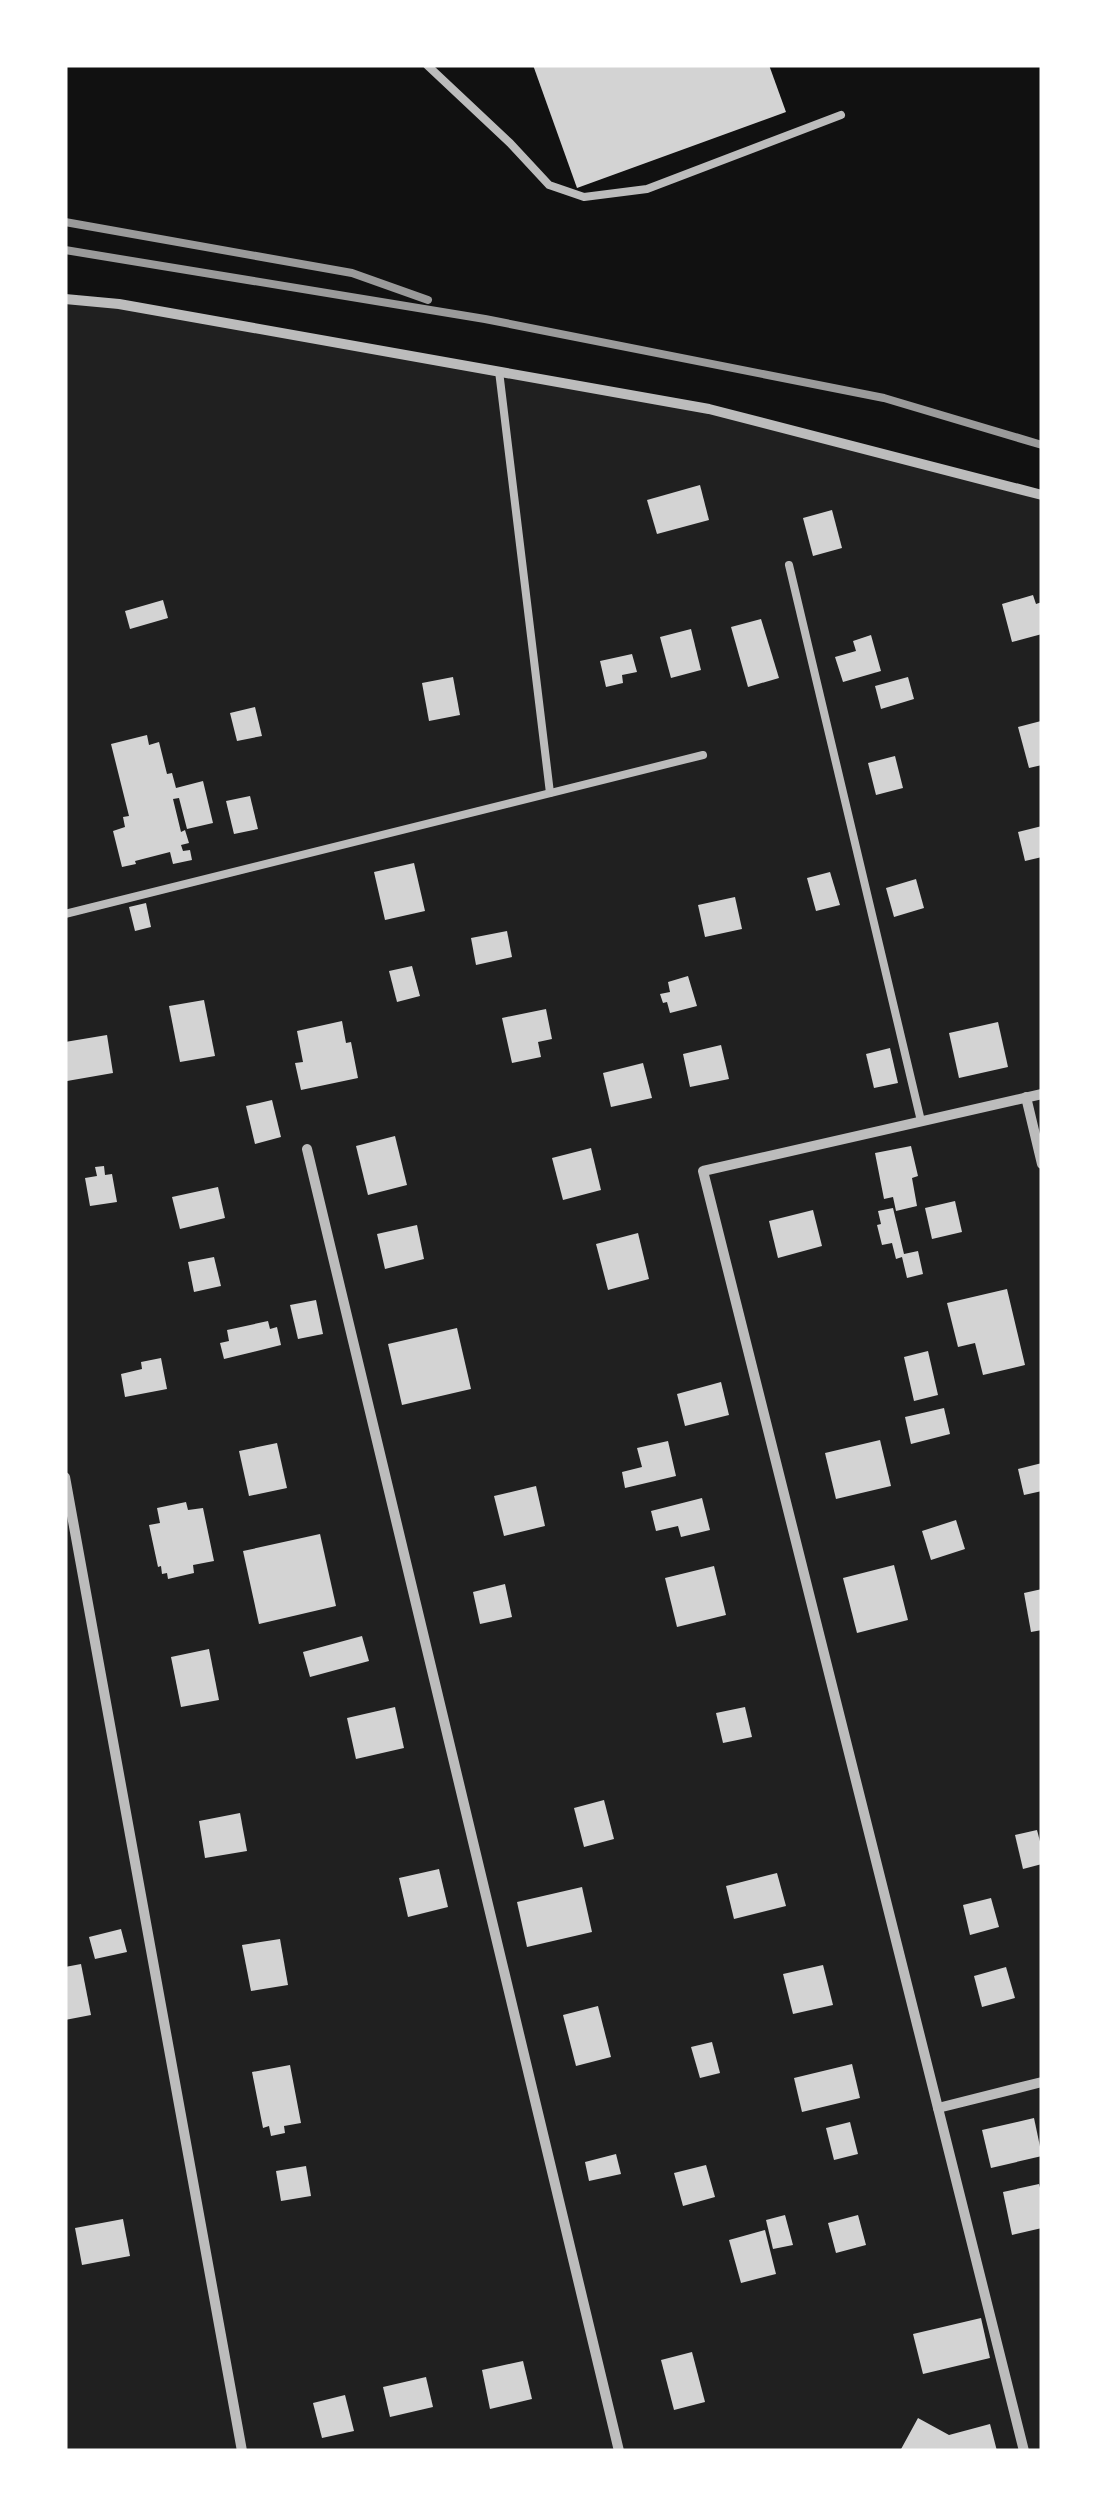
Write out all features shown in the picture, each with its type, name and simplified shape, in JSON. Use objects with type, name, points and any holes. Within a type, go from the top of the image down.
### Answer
[{"type":"street","points":[[65,299],[119,304],[709,409],[1042,495]]},
{"type":"street","points":[[1024,2451],[702,1172],[1042,1094]]},
{"type":"street","points":[[1026,1098],[1042,1164]]},
{"type":"street","points":[[307,1149],[619,2451]]},
{"type":"street","points":[[65,1477],[242,2451]]},
{"type":"street","points":[[938,2108],[1042,2082]]},
{"type":"lane","points":[[427,65],[549,185],[584,197],[647,190],[841,115]]},
{"type":"lane","points":[[499,371],[550,793]]},
{"type":"lane","points":[[789,565],[922,1121]]},
{"type":"lane","points":[[65,914],[703,755]]},
{"type":"shaded area","points":[[65,299],[709,409],[1042,495],[1042,2451],[65,2451]]},
{"type":"building","points":[[533,65],[769,65],[786,112],[577,188]]},
{"type":"building","points":[[700,485],[709,520],[657,534],[647,500]]},
{"type":"building","points":[[832,510],[842,548],[813,556],[803,518]]},
{"type":"building","points":[[1033,595],[1036,604],[1042,602],[1042,634],[1012,642],[1002,604]]},
{"type":"building","points":[[163,600],[168,618],[130,629],[125,611]]},
{"type":"building","points":[[761,619],[779,678],[748,687],[731,627]]},
{"type":"building","points":[[691,629],[701,670],[671,678],[660,637]]},
{"type":"building","points":[[871,635],[881,671],[843,682],[835,657],[856,651],[853,641]]},
{"type":"building","points":[[632,654],[637,672],[622,675],[623,683],[606,687],[600,661]]},
{"type":"building","points":[[453,677],[460,715],[429,721],[422,683]]},
{"type":"building","points":[[908,677],[914,699],[881,709],[875,686]]},
{"type":"building","points":[[255,707],[262,736],[237,741],[230,713]]},
{"type":"building","points":[[1041,721],[1042,765],[1029,768],[1018,727]]},
{"type":"building","points":[[147,735],[149,745],[159,742],[167,774],[172,773],[176,788],[203,781],[213,823],[187,829],[179,798],[173,799],[181,832],[185,830],[189,843],[181,845],[183,851],[190,850],[192,860],[173,864],[170,852],[122,867],[113,831],[125,827],[123,817],[129,816],[111,744]]},
{"type":"building","points":[[895,756],[903,788],[876,795],[868,763]]},
{"type":"building","points":[[250,796],[258,829],[234,834],[226,801]]},
{"type":"building","points":[[1042,826],[1042,857],[1025,861],[1018,832]]},
{"type":"building","points":[[414,863],[425,911],[385,920],[374,872]]},
{"type":"building","points":[[830,872],[840,905],[816,911],[807,878]]},
{"type":"building","points":[[916,879],[924,908],[894,917],[886,888]]},
{"type":"building","points":[[735,897],[742,929],[705,937],[698,905]]},
{"type":"building","points":[[146,903],[151,927],[135,931],[129,907]]},
{"type":"building","points":[[507,931],[512,957],[476,965],[471,938]]},
{"type":"building","points":[[412,966],[420,996],[397,1002],[389,971]]},
{"type":"building","points":[[688,976],[697,1006],[670,1013],[660,994],[670,992],[668,982]]},
{"type":"building","points":[[204,1000],[215,1056],[180,1062],[169,1006]]},
{"type":"building","points":[[546,1009],[552,1039],[538,1042],[541,1057],[512,1063],[502,1018]]},
{"type":"building","points":[[342,1021],[358,1078],[301,1090],[295,1063],[303,1062],[297,1031]]},
{"type":"building","points":[[998,1022],[1008,1067],[959,1078],[949,1033]]},
{"type":"building","points":[[107,1035],[113,1073],[67,1081],[65,1042]]},
{"type":"building","points":[[721,1045],[729,1079],[690,1087],[683,1054]]},
{"type":"building","points":[[890,1048],[898,1083],[874,1088],[866,1054]]},
{"type":"building","points":[[643,1063],[652,1098],[611,1107],[603,1073]]},
{"type":"building","points":[[272,1100],[281,1137],[255,1144],[246,1106]]},
{"type":"building","points":[[395,1136],[407,1185],[368,1195],[356,1146]]},
{"type":"building","points":[[911,1146],[918,1176],[912,1178],[917,1206],[896,1211],[893,1197],[884,1199],[875,1153]]},
{"type":"building","points":[[591,1148],[601,1190],[563,1200],[552,1158]]},
{"type":"building","points":[[104,1166],[105,1175],[112,1174],[117,1202],[90,1206],[85,1178],[97,1176],[95,1167]]},
{"type":"building","points":[[218,1187],[225,1218],[180,1229],[172,1197]]},
{"type":"building","points":[[955,1201],[962,1232],[932,1239],[925,1208]]},
{"type":"building","points":[[893,1208],[904,1254],[918,1251],[923,1274],[907,1278],[902,1257],[896,1259],[892,1243],[882,1245],[878,1211]]},
{"type":"building","points":[[813,1210],[822,1246],[778,1258],[769,1221]]},
{"type":"building","points":[[417,1225],[424,1259],[385,1269],[377,1234]]},
{"type":"building","points":[[638,1233],[649,1279],[608,1290],[596,1244]]},
{"type":"building","points":[[214,1257],[221,1286],[194,1292],[188,1262]]},
{"type":"building","points":[[1007,1289],[1025,1365],[983,1375],[975,1343],[958,1347],[947,1303]]},
{"type":"building","points":[[316,1300],[323,1334],[298,1339],[290,1305]]},
{"type":"building","points":[[268,1321],[270,1329],[277,1327],[281,1345],[224,1359],[220,1343],[229,1341],[227,1330]]},
{"type":"building","points":[[457,1328],[471,1389],[402,1405],[388,1344]]},
{"type":"building","points":[[928,1351],[938,1395],[914,1401],[904,1357]]},
{"type":"building","points":[[161,1358],[167,1389],[125,1397],[121,1374],[142,1369],[141,1362]]},
{"type":"building","points":[[721,1382],[729,1415],[685,1426],[677,1394]]},
{"type":"building","points":[[944,1408],[950,1434],[911,1444],[905,1417]]},
{"type":"building","points":[[880,1440],[891,1486],[836,1499],[825,1453]]},
{"type":"building","points":[[668,1441],[676,1476],[625,1488],[622,1472],[642,1467],[637,1448]]},
{"type":"building","points":[[277,1443],[287,1488],[249,1496],[239,1451]]},
{"type":"building","points":[[1042,1463],[1042,1491],[1024,1495],[1018,1469]]},
{"type":"building","points":[[536,1486],[545,1526],[504,1536],[494,1496]]},
{"type":"building","points":[[702,1498],[710,1530],[681,1537],[678,1526],[656,1531],[651,1511]]},
{"type":"building","points":[[186,1502],[188,1510],[203,1508],[214,1561],[193,1565],[194,1573],[168,1579],[167,1573],[162,1574],[161,1566],[158,1567],[149,1525],[160,1523],[157,1508]]},
{"type":"building","points":[[956,1520],[965,1549],[931,1560],[922,1531]]},
{"type":"building","points":[[320,1534],[336,1606],[259,1624],[243,1551]]},
{"type":"building","points":[[894,1565],[908,1620],[857,1633],[843,1578]]},
{"type":"building","points":[[714,1566],[726,1615],[677,1627],[665,1578]]},
{"type":"building","points":[[505,1584],[512,1617],[480,1624],[473,1592]]},
{"type":"building","points":[[1042,1589],[1042,1630],[1031,1632],[1024,1593]]},
{"type":"building","points":[[362,1636],[369,1661],[310,1677],[303,1652]]},
{"type":"building","points":[[209,1649],[219,1700],[181,1707],[171,1657]]},
{"type":"building","points":[[395,1707],[404,1748],[356,1759],[347,1718]]},
{"type":"building","points":[[745,1707],[752,1737],[723,1743],[716,1713]]},
{"type":"building","points":[[604,1800],[614,1839],[584,1847],[574,1808]]},
{"type":"building","points":[[240,1813],[247,1851],[205,1858],[199,1821]]},
{"type":"building","points":[[1037,1830],[1042,1864],[1023,1869],[1015,1835]]},
{"type":"building","points":[[439,1869],[448,1907],[408,1917],[399,1878]]},
{"type":"building","points":[[777,1873],[786,1906],[734,1919],[726,1886]]},
{"type":"building","points":[[582,1887],[592,1932],[527,1947],[517,1902]]},
{"type":"building","points":[[991,1898],[999,1927],[970,1935],[963,1905]]},
{"type":"building","points":[[121,1929],[127,1952],[95,1959],[89,1937]]},
{"type":"building","points":[[280,1939],[288,1985],[251,1991],[242,1945]]},
{"type":"building","points":[[81,1964],[91,2015],[65,2020],[65,1967]]},
{"type":"building","points":[[823,1965],[833,2005],[793,2014],[783,1974]]},
{"type":"building","points":[[1006,1967],[1015,1998],[982,2007],[974,1976]]},
{"type":"building","points":[[598,2006],[611,2057],[576,2066],[563,2015]]},
{"type":"building","points":[[712,2042],[720,2073],[700,2078],[691,2047]]},
{"type":"building","points":[[852,2064],[860,2098],[802,2112],[794,2078]]},
{"type":"building","points":[[290,2065],[301,2123],[284,2126],[285,2133],[271,2136],[269,2126],[263,2128],[252,2072]]},
{"type":"building","points":[[1034,2118],[1042,2156],[991,2168],[982,2130]]},
{"type":"building","points":[[850,2122],[858,2154],[834,2160],[826,2128]]},
{"type":"building","points":[[616,2154],[621,2174],[589,2181],[585,2162]]},
{"type":"building","points":[[706,2165],[715,2197],[683,2206],[674,2173]]},
{"type":"building","points":[[306,2166],[311,2196],[281,2201],[276,2171]]},
{"type":"building","points":[[1039,2184],[1042,2228],[1012,2235],[1003,2192]]},
{"type":"building","points":[[785,2215],[793,2245],[773,2249],[766,2220]]},
{"type":"building","points":[[858,2215],[866,2245],[836,2253],[828,2223]]},
{"type":"building","points":[[123,2219],[130,2256],[82,2265],[75,2228]]},
{"type":"building","points":[[765,2230],[776,2274],[741,2283],[729,2240]]},
{"type":"building","points":[[981,2318],[990,2358],[923,2374],[913,2334]]},
{"type":"building","points":[[692,2352],[705,2402],[674,2410],[661,2360]]},
{"type":"building","points":[[523,2361],[532,2399],[490,2409],[482,2370]]},
{"type":"building","points":[[426,2377],[433,2407],[390,2417],[383,2387]]},
{"type":"building","points":[[345,2395],[354,2431],[322,2438],[313,2403]]},
{"type":"building","points":[[918,2418],[949,2435],[990,2424],[997,2451],[900,2451]]},
{"type":"railway","points":[[65,222],[352,273],[428,300]]},
{"type":"railway","points":[[65,250],[485,319],[884,398],[1042,445]]}]
